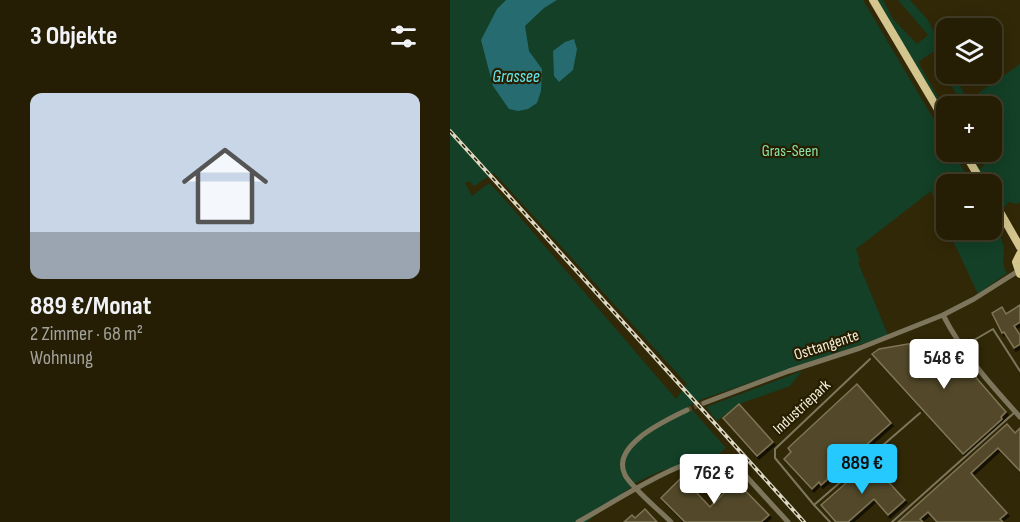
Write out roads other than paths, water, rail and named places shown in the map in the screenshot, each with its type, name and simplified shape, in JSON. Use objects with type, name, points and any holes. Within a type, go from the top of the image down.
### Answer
[{"type":"main road","points":[[873,0],[936,106]]},
{"type":"main road","points":[[1002,216],[1020,247]]},
{"type":"main road","points":[[1019,273],[1016,262],[1020,254]]},
{"type":"street","name":"Osttangente","points":[[704,403],[789,371],[860,348],[944,315],[1019,273]]},
{"type":"street","points":[[944,315],[962,348],[980,373],[1020,417]]},
{"type":"street","points":[[671,522],[628,479],[623,469],[623,462],[628,448],[650,430],[687,410]]},
{"type":"street","points":[[578,522],[667,472],[713,457],[724,458],[738,468],[788,522]]},
{"type":"lane","points":[[962,348],[993,329],[1020,371]]},
{"type":"lane","name":"Industriepark","points":[[830,522],[775,458],[775,449],[870,359]]},
{"type":"lane","points":[[892,522],[1015,411]]},
{"type":"lane","points":[[814,505],[920,413]]},
{"type":"water","name":"Grassee","points":[[506,0],[557,0],[544,8],[525,26],[529,51],[542,69],[541,91],[537,103],[528,109],[518,111],[509,109],[493,86],[481,40],[497,9]]},
{"type":"water","points":[[574,39],[577,49],[573,70],[559,82],[554,76],[553,51],[565,42]]},
{"type":"tunnel","points":[[687,410],[704,403]]},
{"type":"railway","points":[[450,131],[804,522]]},
{"type":"park label","name":"Gras-Seen","points":[[790,150]]}]
